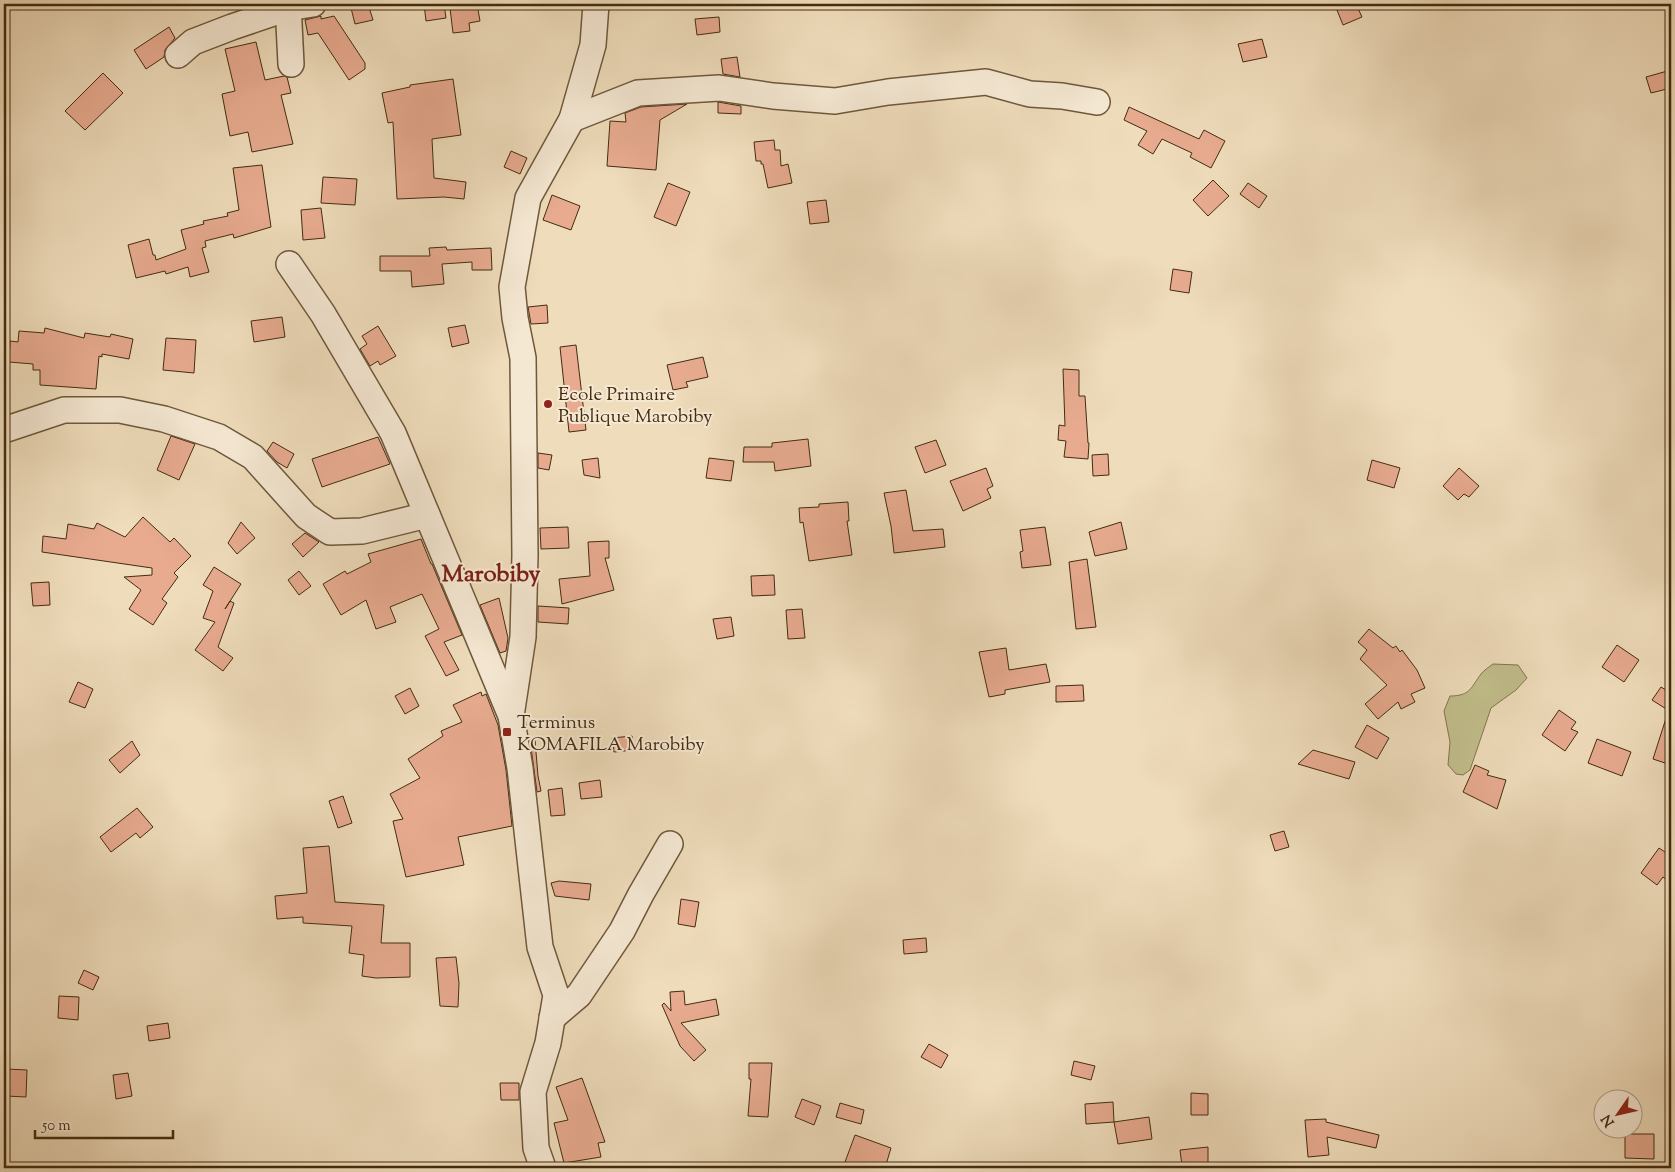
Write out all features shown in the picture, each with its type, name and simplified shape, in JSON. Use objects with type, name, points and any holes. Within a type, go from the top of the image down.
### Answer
[{"type":"street","points":[[178,55],[193,42],[288,6],[313,4]]},
{"type":"street","points":[[511,716],[523,637],[525,555],[522,358],[512,287],[528,198],[572,119],[593,45],[596,4]]},
{"type":"street","points":[[288,6],[291,64]]},
{"type":"street","points":[[572,119],[638,93],[719,88],[773,96],[835,101],[896,91],[986,82],[1030,94],[1062,96],[1097,102]]},
{"type":"street","points":[[289,264],[323,314],[393,433],[511,716],[520,768],[540,947],[556,995],[548,1043],[533,1092],[536,1148],[543,1168]]},
{"type":"street","points":[[4,430],[64,410],[120,410],[164,419],[219,436],[253,457],[306,516],[330,532],[362,531],[427,515]]},
{"type":"street","points":[[552,1018],[580,996],[622,931],[670,844]]},
{"type":"shaded area","points":[[1493,664],[1518,665],[1527,678],[1516,690],[1491,708],[1470,770],[1463,775],[1456,774],[1448,765],[1450,742],[1444,711],[1450,696],[1457,696],[1470,690],[1482,673]]},
{"type":"building","points":[[350,4],[368,4],[373,20],[355,24]]},
{"type":"building","points":[[424,4],[444,4],[446,18],[426,21]]},
{"type":"building","points":[[477,4],[480,21],[469,23],[470,31],[453,33],[450,8]]},
{"type":"building","points":[[1356,4],[1362,17],[1343,25],[1337,10]]},
{"type":"building","points":[[321,16],[321,19],[334,16],[365,63],[365,69],[349,80],[318,33],[308,35],[305,20]]},
{"type":"building","points":[[719,17],[720,32],[697,35],[695,19]]},
{"type":"building","points":[[169,27],[175,38],[165,50],[164,57],[146,69],[134,50]]},
{"type":"building","points":[[1262,39],[1267,57],[1243,62],[1238,44]]},
{"type":"building","points":[[256,42],[265,80],[287,77],[291,93],[281,95],[293,144],[252,152],[248,132],[230,136],[222,94],[235,91],[225,49]]},
{"type":"building","points":[[737,57],[740,77],[723,74],[721,59]]},
{"type":"building","points":[[1671,70],[1671,88],[1651,93],[1646,77]]},
{"type":"building","points":[[103,73],[123,93],[85,130],[65,111]]},
{"type":"building","points":[[453,79],[461,135],[432,139],[434,178],[466,182],[464,199],[444,197],[397,199],[393,122],[388,123],[382,93],[410,87],[410,85]]},
{"type":"building","points":[[718,102],[741,106],[741,114],[718,113]]},
{"type":"building","points":[[687,104],[660,120],[656,170],[607,166],[610,121],[626,122],[625,113],[641,107]]},
{"type":"building","points":[[1129,107],[1199,139],[1204,130],[1225,141],[1211,168],[1190,157],[1192,153],[1162,139],[1153,154],[1138,145],[1147,131],[1124,120]]},
{"type":"building","points":[[774,140],[775,150],[780,150],[781,166],[788,164],[792,183],[768,188],[763,164],[761,164],[761,161],[756,161],[754,142]]},
{"type":"building","points":[[511,151],[527,158],[520,174],[504,167]]},
{"type":"building","points":[[262,165],[271,227],[234,238],[233,234],[205,241],[206,247],[202,248],[209,272],[190,277],[188,267],[166,274],[165,271],[136,278],[128,245],[149,239],[156,260],[186,249],[181,230],[204,224],[203,221],[228,216],[227,213],[239,210],[233,168]]},
{"type":"building","points":[[323,177],[357,179],[355,205],[321,203]]},
{"type":"building","points":[[1213,180],[1229,196],[1208,216],[1193,200]]},
{"type":"building","points":[[668,183],[690,192],[676,226],[654,217]]},
{"type":"building","points":[[1248,183],[1267,196],[1259,208],[1240,194]]},
{"type":"building","points":[[552,195],[580,206],[571,230],[543,220]]},
{"type":"building","points":[[826,200],[829,222],[810,224],[807,202]]},
{"type":"building","points":[[321,208],[325,238],[303,240],[301,210]]},
{"type":"building","points":[[446,247],[447,250],[491,248],[492,270],[472,270],[472,262],[442,264],[444,284],[412,287],[411,271],[380,271],[380,256],[430,256],[429,248]]},
{"type":"building","points":[[1173,269],[1192,272],[1189,293],[1170,290]]},
{"type":"building","points":[[547,305],[548,323],[531,324],[528,307]]},
{"type":"building","points":[[282,317],[285,337],[254,342],[251,321]]},
{"type":"building","points":[[465,325],[469,343],[452,347],[448,328]]},
{"type":"building","points":[[378,326],[396,356],[380,365],[378,361],[370,366],[360,349],[367,344],[362,336]]},
{"type":"building","points":[[45,328],[84,338],[85,333],[110,337],[111,334],[133,339],[129,359],[102,354],[102,357],[99,356],[96,389],[40,385],[40,370],[33,370],[33,364],[9,362],[10,341],[18,342],[19,331],[44,333]]},
{"type":"building","points":[[166,338],[196,340],[194,373],[163,370]]},
{"type":"building","points":[[576,345],[586,430],[569,432],[560,347]]},
{"type":"building","points":[[703,357],[708,377],[686,382],[688,387],[673,390],[667,365]]},
{"type":"building","points":[[1063,369],[1079,370],[1079,396],[1085,396],[1089,443],[1088,459],[1064,457],[1066,441],[1058,440],[1059,425],[1065,426]]},
{"type":"building","points":[[171,436],[195,444],[179,480],[157,470]]},
{"type":"building","points":[[378,437],[390,464],[322,487],[312,459]]},
{"type":"building","points":[[808,439],[811,466],[775,471],[774,462],[743,462],[744,447],[772,447],[772,443]]},
{"type":"building","points":[[936,440],[946,465],[925,473],[915,447]]},
{"type":"building","points":[[273,442],[294,454],[287,468],[277,462],[267,451]]},
{"type":"building","points":[[538,453],[552,455],[549,470],[538,468]]},
{"type":"building","points":[[1108,454],[1109,475],[1093,476],[1092,455]]},
{"type":"building","points":[[598,458],[600,478],[584,475],[582,460]]},
{"type":"building","points":[[709,458],[734,461],[731,481],[706,478]]},
{"type":"building","points":[[1372,460],[1400,468],[1394,488],[1367,480]]},
{"type":"building","points":[[986,468],[993,486],[987,489],[991,498],[963,511],[950,481]]},
{"type":"building","points":[[1459,468],[1479,486],[1469,497],[1464,494],[1458,500],[1443,486]]},
{"type":"building","points":[[906,490],[913,531],[943,529],[945,547],[894,553],[884,493]]},
{"type":"building","points":[[848,502],[849,521],[847,521],[852,555],[809,561],[803,522],[800,523],[799,508],[819,507],[819,504]]},
{"type":"building","points":[[143,517],[170,542],[174,538],[191,556],[174,573],[178,577],[162,599],[167,603],[153,625],[129,609],[141,590],[124,577],[152,575],[152,568],[42,552],[43,536],[66,539],[68,524],[94,529],[97,523],[125,537]]},
{"type":"building","points":[[241,522],[255,538],[237,554],[228,543]]},
{"type":"building","points":[[1121,522],[1127,549],[1095,556],[1089,532]]},
{"type":"building","points":[[568,527],[569,548],[541,549],[540,528]]},
{"type":"building","points":[[1045,527],[1051,565],[1022,568],[1020,552],[1023,551],[1020,530]]},
{"type":"building","points":[[305,533],[319,542],[303,557],[292,544]]},
{"type":"building","points":[[421,539],[462,635],[444,642],[459,670],[446,676],[425,636],[439,629],[422,594],[390,607],[396,622],[376,629],[366,600],[341,615],[323,584],[345,571],[347,574],[371,562],[368,554]]},
{"type":"building","points":[[609,541],[609,558],[605,558],[614,590],[562,604],[559,579],[590,576],[588,542]]},
{"type":"building","points":[[1087,559],[1096,627],[1076,629],[1069,562]]},
{"type":"building","points":[[214,567],[241,584],[230,601],[234,603],[218,647],[233,658],[223,671],[195,650],[215,622],[203,618],[213,591],[203,585]]},
{"type":"building","points":[[299,571],[311,586],[299,595],[288,580]]},
{"type":"building","points":[[774,575],[775,595],[752,596],[751,576]]},
{"type":"building","points":[[49,582],[50,605],[33,606],[31,583]]},
{"type":"building","points":[[499,598],[508,638],[506,651],[500,653],[480,605]]},
{"type":"building","points":[[538,606],[569,608],[568,624],[538,622]]},
{"type":"building","points":[[802,609],[805,638],[788,639],[786,610]]},
{"type":"building","points":[[731,617],[734,636],[717,639],[713,619]]},
{"type":"building","points":[[1369,629],[1393,648],[1396,646],[1400,652],[1402,650],[1417,670],[1425,688],[1411,694],[1415,702],[1401,709],[1398,702],[1378,719],[1365,704],[1387,685],[1360,659],[1367,650],[1358,642]]},
{"type":"building","points":[[1617,645],[1639,660],[1624,682],[1602,667]]},
{"type":"building","points":[[1006,648],[1009,670],[1046,664],[1050,682],[1005,690],[1005,694],[989,697],[979,652]]},
{"type":"building","points":[[78,682],[93,689],[85,708],[69,702]]},
{"type":"building","points":[[1083,685],[1084,701],[1056,702],[1056,686]]},
{"type":"building","points":[[1661,687],[1671,693],[1671,712],[1652,700]]},
{"type":"building","points":[[410,688],[419,706],[405,714],[395,696]]},
{"type":"building","points":[[481,692],[482,696],[486,694],[498,725],[506,770],[512,826],[458,837],[464,865],[406,877],[393,821],[403,819],[390,794],[420,778],[408,759],[443,736],[441,731],[462,722],[453,705]]},
{"type":"building","points":[[1559,710],[1576,722],[1571,729],[1578,732],[1565,751],[1542,735]]},
{"type":"building","points":[[1668,712],[1671,712],[1671,765],[1653,759]]},
{"type":"building","points":[[1367,725],[1389,738],[1377,759],[1355,747]]},
{"type":"building","points":[[632,736],[634,750],[614,752],[612,738]]},
{"type":"building","points":[[1597,739],[1631,752],[1622,776],[1588,763]]},
{"type":"building","points":[[530,740],[535,740],[541,791],[537,792]]},
{"type":"building","points":[[132,741],[140,755],[120,773],[109,760]]},
{"type":"building","points":[[1313,750],[1355,762],[1349,779],[1298,764]]},
{"type":"building","points":[[1475,765],[1489,771],[1487,775],[1506,780],[1497,809],[1463,792]]},
{"type":"building","points":[[600,780],[602,797],[581,799],[579,783]]},
{"type":"building","points":[[562,788],[565,815],[551,816],[548,790]]},
{"type":"building","points":[[343,796],[352,823],[338,828],[329,801]]},
{"type":"building","points":[[137,808],[153,827],[140,838],[136,833],[111,852],[100,837]]},
{"type":"building","points":[[1284,831],[1289,847],[1275,851],[1270,835]]},
{"type":"building","points":[[329,846],[335,902],[384,905],[381,943],[410,943],[410,977],[376,978],[362,976],[364,955],[349,953],[352,926],[303,923],[303,917],[277,919],[275,896],[307,893],[303,848]]},
{"type":"building","points":[[1659,848],[1671,856],[1671,883],[1663,877],[1657,885],[1641,873]]},
{"type":"building","points":[[559,881],[591,884],[589,900],[555,896],[551,883]]},
{"type":"building","points":[[681,899],[699,902],[695,927],[678,924]]},
{"type":"building","points":[[926,938],[927,952],[904,954],[903,940]]},
{"type":"building","points":[[456,957],[459,983],[458,1007],[440,1006],[436,958]]},
{"type":"building","points":[[84,970],[99,977],[93,990],[78,983]]},
{"type":"building","points":[[684,991],[685,1005],[716,999],[719,1015],[681,1023],[706,1050],[694,1061],[680,1046],[662,1005],[664,1003],[671,1011],[670,992]]},
{"type":"building","points":[[59,996],[79,997],[78,1020],[58,1018]]},
{"type":"building","points":[[168,1023],[170,1038],[149,1041],[147,1026]]},
{"type":"building","points":[[929,1044],[948,1055],[941,1068],[921,1057]]},
{"type":"building","points":[[1074,1061],[1095,1066],[1091,1080],[1071,1075]]},
{"type":"building","points":[[749,1063],[772,1063],[768,1117],[748,1116],[751,1079],[749,1079]]},
{"type":"building","points":[[7,1069],[27,1070],[26,1097],[6,1096]]},
{"type":"building","points":[[128,1073],[132,1096],[116,1099],[113,1075]]},
{"type":"building","points":[[582,1078],[605,1142],[598,1143],[601,1157],[564,1163],[554,1123],[568,1120],[556,1087]]},
{"type":"building","points":[[500,1083],[519,1083],[519,1100],[501,1100]]},
{"type":"building","points":[[1191,1093],[1208,1094],[1208,1115],[1191,1115]]},
{"type":"building","points":[[802,1099],[821,1106],[814,1125],[795,1117]]},
{"type":"building","points":[[1113,1102],[1114,1122],[1086,1124],[1085,1104]]},
{"type":"building","points":[[840,1103],[864,1110],[861,1124],[836,1117]]},
{"type":"building","points":[[1149,1117],[1152,1139],[1118,1144],[1114,1122]]},
{"type":"building","points":[[1326,1119],[1326,1122],[1379,1135],[1376,1148],[1327,1137],[1329,1155],[1308,1157],[1305,1120]]},
{"type":"building","points":[[1642,1134],[1654,1134],[1654,1159],[1625,1158],[1625,1140],[1642,1140]]},
{"type":"building","points":[[855,1135],[891,1148],[885,1168],[860,1168],[845,1162]]},
{"type":"building","points":[[1208,1147],[1208,1167],[1182,1166],[1180,1150]]},
{"type":"place","name":"Ecole Primaire Publique Marobiby","points":[[548,404]]},
{"type":"place","name":"Terminus KOMAFILA Marobiby","points":[[507,732]]},
{"type":"district","name":"Marobiby","points":[[491,573]]}]
